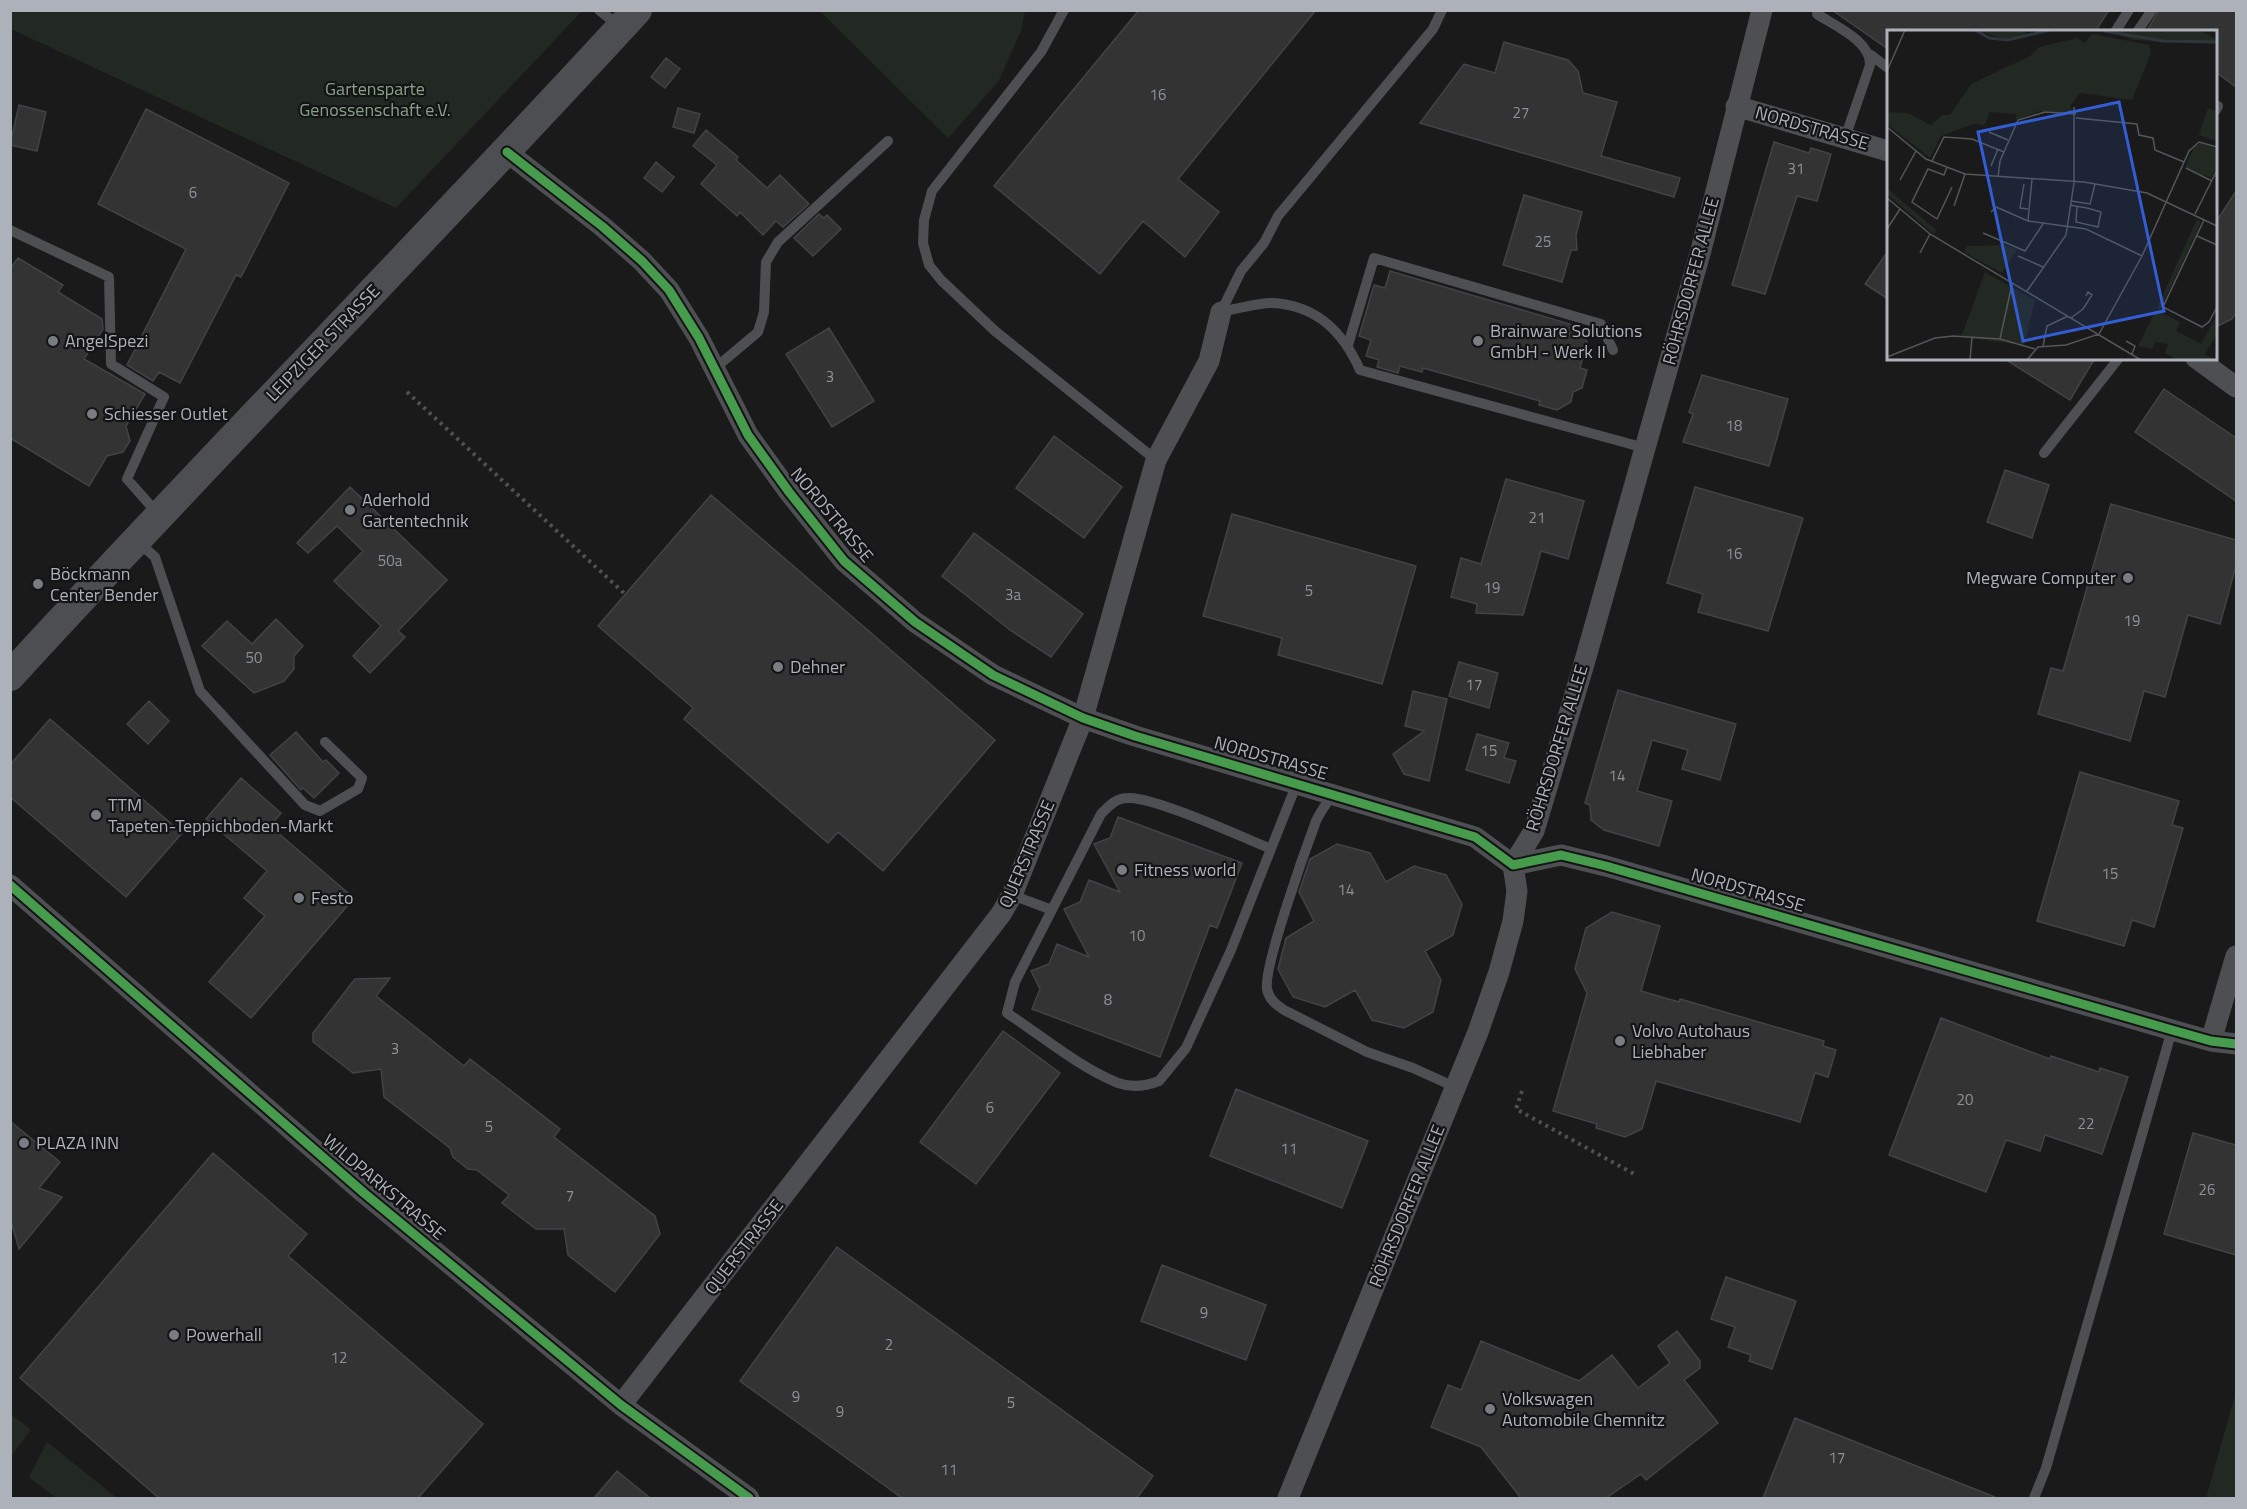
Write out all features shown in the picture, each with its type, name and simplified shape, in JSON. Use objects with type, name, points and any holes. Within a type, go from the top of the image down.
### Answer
[{"type":"main road","name":"LEIPZIGER STRASSE","points":[[10,676],[159,515],[507,152],[619,16]]},
{"type":"street","name":"RÖHRSDORFER ALLEE","points":[[1288,1498],[1455,1087],[1499,972],[1510,931],[1517,891],[1514,865],[1534,831],[1646,448],[1701,250],[1762,10]]},
{"type":"street","name":"NORDSTRASSE","points":[[1736,106],[1887,151]]},
{"type":"street","name":"NORDSTRASSE","points":[[507,152],[642,261],[669,290],[685,314],[748,435],[789,492],[844,561],[915,622],[993,675],[1083,718],[1475,837],[1514,865],[1561,855],[1606,866],[2172,1030],[2211,1041],[2236,1044]]},
{"type":"street","name":"QUERSTRASSE","points":[[621,1405],[1001,915],[1012,895],[1083,718],[1156,460],[1209,361],[1221,312]]},
{"type":"street","points":[[2199,360],[2236,387]]},
{"type":"street","name":"WILDPARKSTRASSE","points":[[10,885],[364,1193],[621,1405],[749,1498]]},
{"type":"street","points":[[2211,1041],[2236,956]]},
{"type":"lane","points":[[1064,10],[1041,52],[932,191],[924,220],[923,243],[929,265],[941,280],[995,331],[1156,460]]},
{"type":"lane","points":[[1221,312],[1241,272],[1264,243],[1278,216],[1432,29],[1442,10]]},
{"type":"lane","points":[[2116,30],[2129,10]]},
{"type":"lane","points":[[2138,30],[2151,10]]},
{"type":"lane","points":[[1817,14],[1865,47],[1870,56],[1887,67]]},
{"type":"lane","points":[[1845,138],[1870,65],[1870,56]]},
{"type":"lane","points":[[714,369],[758,332],[764,312],[766,262],[778,242],[888,141]]},
{"type":"lane","points":[[10,230],[109,277],[111,364],[164,397],[126,479],[159,515]]},
{"type":"lane","points":[[1348,345],[1374,258],[1601,324],[1613,350]]},
{"type":"lane","points":[[1221,312],[1272,303],[1305,310],[1324,320],[1348,345],[1360,370],[1646,448]]},
{"type":"lane","points":[[2044,453],[2118,360]]},
{"type":"lane","points":[[137,541],[155,558],[200,691],[305,805],[320,811],[358,789],[362,778],[325,742]]},
{"type":"lane","points":[[1269,848],[1144,799],[1120,798],[1101,814],[1015,982],[1007,1013],[1091,1068],[1119,1083],[1148,1085],[1159,1081],[1186,1048],[1231,950],[1269,848],[1297,783]]},
{"type":"lane","points":[[1333,793],[1317,819],[1270,960],[1267,988],[1272,1001],[1284,1010],[1367,1052],[1413,1068],[1455,1087]]},
{"type":"lane","points":[[1012,895],[1052,910]]},
{"type":"lane","points":[[2034,1498],[2046,1468],[2172,1030]]},
{"type":"path","points":[[407,393],[626,594]]},
{"type":"path","points":[[1522,1091],[1516,1108],[1636,1175]]},
{"type":"green space","name":"Gartensparte Genossenschaft e.V.","points":[[11,10],[582,11],[396,208],[11,29]]},
{"type":"green space","points":[[820,11],[1025,11],[1021,31],[998,82],[948,138]]},
{"type":"green space","points":[[2236,1392],[2236,1498],[2206,1498]]},
{"type":"green space","points":[[11,1414],[31,1430],[11,1456]]},
{"type":"green space","points":[[47,1442],[117,1498],[56,1498],[29,1477]]},
{"type":"building","points":[[1139,10],[1316,10],[1178,179],[1219,212],[1185,257],[1143,221],[1100,274],[994,186]]},
{"type":"building","points":[[1832,10],[2109,10],[2096,30],[1887,30],[1887,48]]},
{"type":"building","points":[[2159,10],[2236,10],[2236,87],[2217,73],[2217,30],[2147,30]]},
{"type":"building","points":[[1504,42],[1568,60],[1578,71],[1583,93],[1617,102],[1601,156],[1680,178],[1674,197],[1420,123],[1464,64],[1495,73]]},
{"type":"building","points":[[666,58],[680,69],[665,88],[651,77]]},
{"type":"building","points":[[19,105],[46,112],[37,151],[10,145]]},
{"type":"building","points":[[678,108],[700,114],[694,133],[673,127]]},
{"type":"building","points":[[146,109],[289,183],[241,277],[236,275],[180,383],[159,372],[153,381],[127,365],[186,249],[98,204]]},
{"type":"building","points":[[706,130],[738,157],[736,160],[767,188],[780,175],[809,204],[783,227],[776,221],[763,235],[740,212],[737,216],[701,184],[717,165],[693,146]]},
{"type":"building","points":[[1774,142],[1809,153],[1811,148],[1831,154],[1817,201],[1797,196],[1765,294],[1732,285]]},
{"type":"building","points":[[656,162],[674,177],[662,192],[644,178]]},
{"type":"building","points":[[2236,191],[2236,313],[2232,319],[2217,326],[2217,220]]},
{"type":"building","points":[[1524,195],[1582,212],[1576,235],[1577,250],[1571,250],[1562,282],[1503,265]]},
{"type":"building","points":[[819,214],[824,218],[827,215],[841,229],[813,256],[794,238]]},
{"type":"building","points":[[1887,252],[1887,298],[1865,284]]},
{"type":"building","points":[[18,258],[63,285],[58,292],[102,319],[103,329],[84,359],[145,394],[126,426],[130,441],[123,452],[107,456],[89,486],[10,438],[10,269]]},
{"type":"building","name":"Brainware Solutions GmbH - Werk II","points":[[1390,271],[1580,327],[1587,342],[1580,368],[1587,370],[1582,388],[1573,392],[1571,402],[1557,410],[1539,405],[1540,401],[1423,368],[1422,372],[1400,366],[1398,373],[1377,367],[1379,360],[1366,356],[1371,340],[1359,336],[1374,285],[1385,288]]},
{"type":"building","points":[[829,328],[874,401],[832,427],[786,354]]},
{"type":"building","points":[[2006,360],[2094,360],[2070,400]]},
{"type":"building","points":[[1702,375],[1788,399],[1769,466],[1683,442],[1693,414],[1689,412]]},
{"type":"building","points":[[2164,389],[2236,438],[2236,501],[2135,432]]},
{"type":"building","points":[[1054,436],[1122,487],[1084,538],[1016,488]]},
{"type":"building","points":[[2005,470],[2049,485],[2032,538],[1987,522]]},
{"type":"building","points":[[1506,479],[1584,501],[1568,559],[1541,551],[1523,615],[1476,613],[1477,604],[1451,597],[1461,558],[1481,564]]},
{"type":"building","points":[[350,487],[447,580],[398,631],[405,637],[370,673],[353,656],[381,626],[334,581],[363,551],[337,526],[308,553],[297,543]]},
{"type":"building","points":[[1695,487],[1803,518],[1768,631],[1698,612],[1703,594],[1667,583]]},
{"type":"building","name":"Dehner","points":[[711,495],[995,740],[883,871],[838,832],[828,843],[684,719],[693,708],[598,626]]},
{"type":"building","points":[[2111,504],[2236,540],[2236,566],[2220,624],[2188,615],[2165,697],[2144,691],[2130,741],[2038,714],[2051,668],[2063,671]]},
{"type":"building","points":[[1232,514],[1416,566],[1382,684],[1278,655],[1282,638],[1203,616]]},
{"type":"building","points":[[974,533],[1083,614],[1051,657],[1010,630],[942,576]]},
{"type":"building","points":[[276,619],[303,646],[294,656],[294,669],[284,681],[254,693],[202,646],[227,621],[252,644]]},
{"type":"building","points":[[1459,662],[1498,673],[1489,708],[1449,696]]},
{"type":"building","points":[[1618,690],[1736,724],[1720,780],[1682,769],[1688,750],[1652,740],[1637,791],[1672,801],[1659,846],[1604,830],[1591,820],[1590,805],[1585,803]]},
{"type":"building","points":[[1413,691],[1447,699],[1429,781],[1404,774],[1393,754],[1424,731],[1405,726]]},
{"type":"building","points":[[149,701],[169,721],[148,744],[127,724]]},
{"type":"building","name":"TTM Tapeten-Teppichboden-Markt","points":[[50,719],[182,833],[126,897],[10,797],[10,765]]},
{"type":"building","points":[[296,732],[323,762],[326,760],[339,773],[314,798],[303,788],[301,790],[270,755]]},
{"type":"building","points":[[1477,734],[1509,743],[1504,758],[1516,761],[1509,783],[1466,770]]},
{"type":"building","points":[[2080,772],[2179,801],[2172,825],[2183,828],[2154,927],[2132,920],[2124,946],[2037,921]]},
{"type":"building","name":"Festo","points":[[241,778],[281,813],[270,826],[354,898],[251,1018],[209,982],[265,916],[244,898],[267,871],[206,819]]},
{"type":"building","points":[[1118,817],[1242,863],[1217,928],[1210,925],[1160,1057],[1032,1009],[1040,989],[1031,971],[1049,964],[1057,944],[1089,957],[1064,909],[1080,902],[1089,880],[1120,892],[1094,844],[1110,838]]},
{"type":"building","points":[[1337,844],[1370,853],[1386,882],[1414,866],[1446,875],[1462,904],[1453,935],[1425,951],[1441,980],[1433,1012],[1404,1028],[1372,1020],[1355,990],[1325,1007],[1293,997],[1278,969],[1286,938],[1314,921],[1299,892],[1310,859]]},
{"type":"building","points":[[1612,912],[1660,926],[1641,991],[1679,1002],[1680,999],[1824,1041],[1823,1046],[1836,1050],[1828,1077],[1815,1073],[1800,1122],[1656,1081],[1642,1129],[1625,1137],[1596,1128],[1597,1124],[1553,1111],[1587,993],[1575,969],[1586,928]]},
{"type":"building","points":[[390,978],[376,996],[464,1066],[470,1059],[560,1129],[554,1137],[655,1216],[660,1234],[615,1292],[568,1255],[564,1229],[536,1229],[502,1203],[509,1195],[477,1170],[468,1169],[453,1157],[450,1148],[384,1097],[381,1069],[353,1073],[313,1042],[313,1033],[355,979]]},
{"type":"building","points":[[1941,1018],[2050,1059],[2051,1056],[2099,1072],[2100,1068],[2128,1077],[2102,1154],[2045,1135],[2040,1151],[2006,1140],[1986,1192],[1889,1155]]},
{"type":"building","points":[[1003,1031],[1060,1073],[976,1184],[920,1142]]},
{"type":"building","points":[[1236,1089],[1368,1141],[1342,1208],[1210,1156]]},
{"type":"building","name":"PLAZA INN","points":[[10,1121],[60,1162],[39,1188],[62,1197],[19,1249],[10,1218]]},
{"type":"building","points":[[2193,1133],[2236,1145],[2236,1255],[2164,1234]]},
{"type":"building","points":[[213,1153],[307,1234],[288,1256],[483,1424],[418,1498],[159,1498],[20,1378]]},
{"type":"building","points":[[837,1247],[1153,1476],[1137,1498],[902,1498],[740,1381]]},
{"type":"building","points":[[1162,1265],[1266,1305],[1246,1360],[1141,1321]]},
{"type":"building","points":[[1726,1277],[1796,1301],[1772,1369],[1749,1361],[1751,1355],[1728,1347],[1735,1327],[1711,1319]]},
{"type":"building","points":[[1677,1331],[1700,1361],[1700,1368],[1684,1380],[1718,1423],[1646,1480],[1641,1474],[1606,1498],[1521,1498],[1481,1447],[1431,1427],[1448,1385],[1461,1390],[1481,1341],[1579,1381],[1612,1355],[1638,1388],[1670,1363],[1658,1346]]},
{"type":"building","points":[[1795,1418],[1995,1497],[1995,1498],[1763,1498]]},
{"type":"building","points":[[617,1471],[650,1498],[594,1498]]},
{"type":"cycle path","points":[[507,152],[603,227],[642,261],[669,290],[699,338],[748,435],[789,492],[844,561],[915,622],[993,675],[1083,718],[1135,736],[1475,837],[1513,865],[1561,855],[1606,866],[2172,1030],[2211,1041],[2236,1044]]},
{"type":"cycle path","points":[[10,885],[364,1193],[621,1405],[749,1498]]},
{"type":"place","name":"AngelSpezi","points":[[53,341]]},
{"type":"place","name":"Brainware Solutions GmbH - Werk II","points":[[1478,341]]},
{"type":"place","name":"Schiesser Outlet","points":[[92,414]]},
{"type":"place","name":"Aderhold Gartentechnik","points":[[350,510]]},
{"type":"place","name":"Megware Computer","points":[[2128,578]]},
{"type":"place","name":"Böckmann Center Bender","points":[[38,584]]},
{"type":"place","name":"Dehner","points":[[778,667]]},
{"type":"place","name":"TTM Tapeten-Teppichboden-Markt","points":[[96,815]]},
{"type":"place","name":"Fitness world","points":[[1122,870]]},
{"type":"place","name":"Festo","points":[[299,898]]},
{"type":"place","name":"Volvo Autohaus Liebhaber","points":[[1620,1041]]},
{"type":"place","name":"PLAZA INN","points":[[24,1143]]},
{"type":"place","name":"Powerhall","points":[[174,1335]]},
{"type":"place","name":"Volkswagen Automobile Chemnitz","points":[[1490,1409]]}]
